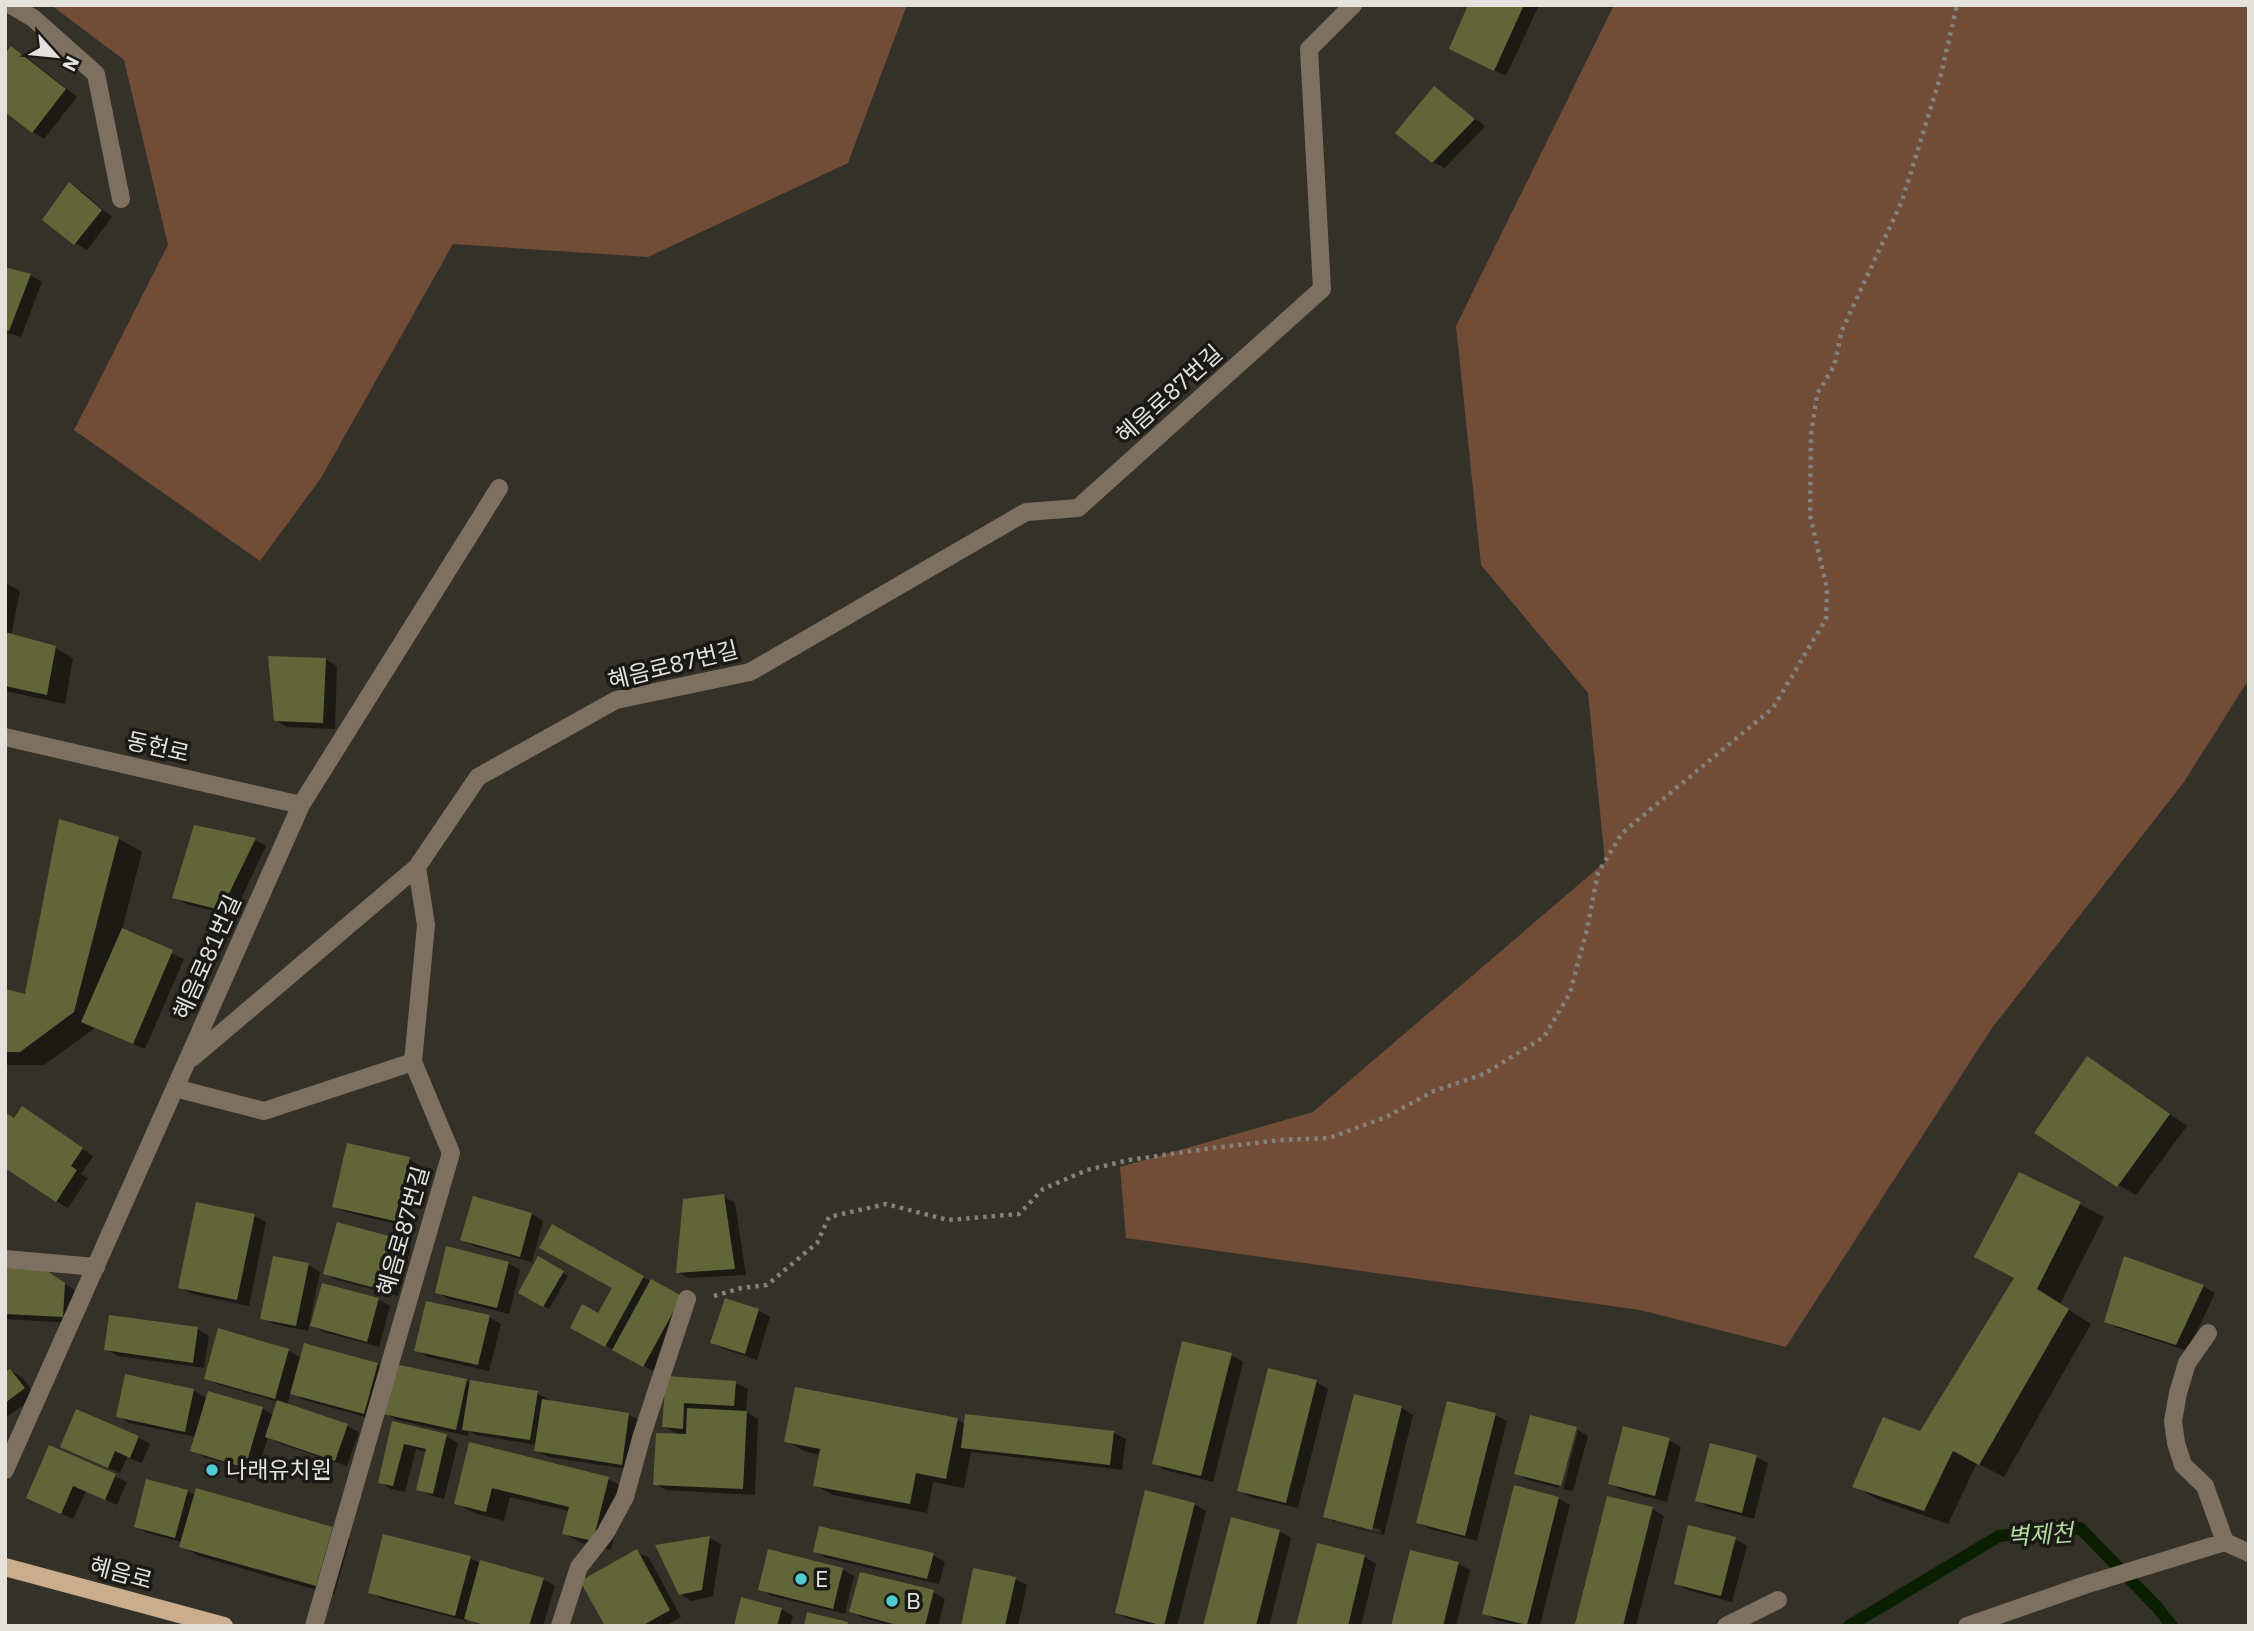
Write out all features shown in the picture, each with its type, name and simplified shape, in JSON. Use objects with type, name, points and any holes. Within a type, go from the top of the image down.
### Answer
[{"type":"main road","name":"혜음로","points":[[5,1567],[224,1626]]},
{"type":"street","points":[[11,5],[33,18],[96,74],[121,199]]},
{"type":"street","name":"혜음로87번길","points":[[314,1626],[451,1153],[413,1062],[426,925],[417,867],[478,777],[616,700],[750,672],[1026,512],[1078,508],[1322,289],[1308,49],[1353,5]]},
{"type":"street","name":"혜음로81번길","points":[[5,1470],[300,805],[499,488]]},
{"type":"street","name":"동헌로","points":[[5,737],[300,805]]},
{"type":"street","points":[[187,1062],[417,867]]},
{"type":"street","points":[[175,1088],[264,1111],[413,1062]]},
{"type":"street","points":[[5,1259],[96,1267]]},
{"type":"street","points":[[560,1626],[579,1567],[605,1534],[625,1497],[642,1435],[687,1299]]},
{"type":"street","points":[[2208,1333],[2187,1363],[2173,1421],[2183,1465],[2205,1486],[2225,1542]]},
{"type":"street","points":[[1967,1626],[2225,1542],[2249,1553]]},
{"type":"street","points":[[1726,1626],[1778,1600]]},
{"type":"path","points":[[687,1299],[692,1290],[713,1296],[768,1284],[817,1243],[829,1217],[886,1204],[948,1220],[1019,1214],[1042,1189],[1087,1170],[1129,1160],[1213,1148],[1281,1140],[1329,1138],[1386,1117],[1434,1091],[1484,1074],[1544,1037],[1570,993],[1598,873],[1622,833],[1773,708],[1826,619],[1827,589],[1810,515],[1811,435],[1816,394],[1834,366],[1842,330],[1902,201],[1940,78],[1957,5]]},
{"type":"shaded area","points":[[51,5],[907,5],[848,163],[648,257],[453,244],[321,478],[260,561],[74,430],[168,245],[124,60]]},
{"type":"shaded area","points":[[1614,5],[2249,5],[2249,679],[2184,782],[1992,1028],[1786,1347],[1640,1310],[1126,1238],[1120,1167],[1313,1112],[1605,862],[1588,693],[1481,565],[1456,326]]},
{"type":"building","points":[[1468,5],[1524,5],[1494,71],[1449,49]]},
{"type":"building","points":[[11,46],[66,89],[32,133],[5,112],[5,54]]},
{"type":"building","points":[[1434,86],[1475,119],[1432,163],[1395,133]]},
{"type":"building","points":[[69,182],[102,210],[74,245],[42,220]]},
{"type":"building","points":[[5,267],[31,274],[9,331],[5,330]]},
{"type":"building","points":[[5,632],[56,646],[47,695],[5,686]]},
{"type":"building","points":[[268,656],[326,658],[323,723],[274,721]]},
{"type":"building","points":[[59,819],[119,837],[74,1012],[20,1052],[5,1052],[5,989],[25,994]]},
{"type":"building","points":[[194,825],[256,838],[221,910],[172,898]]},
{"type":"building","points":[[122,928],[173,950],[133,1044],[81,1022]]},
{"type":"building","points":[[2087,1056],[2170,1114],[2117,1187],[2034,1133]]},
{"type":"building","points":[[22,1106],[83,1148],[71,1166],[77,1170],[56,1202],[5,1168],[5,1112],[14,1118]]},
{"type":"building","points":[[347,1143],[410,1157],[395,1221],[332,1207]]},
{"type":"building","points":[[2019,1172],[2081,1202],[2037,1289],[2069,1309],[1979,1465],[1953,1451],[1924,1511],[1852,1487],[1883,1417],[1920,1431],[2014,1278],[1974,1257]]},
{"type":"building","points":[[724,1194],[735,1269],[676,1273],[683,1199]]},
{"type":"building","points":[[473,1196],[532,1213],[520,1257],[460,1240]]},
{"type":"building","points":[[196,1202],[255,1214],[237,1300],[178,1288]]},
{"type":"building","points":[[337,1222],[400,1239],[386,1291],[323,1274]]},
{"type":"building","points":[[552,1224],[644,1276],[605,1347],[570,1328],[582,1304],[598,1313],[612,1288],[539,1248]]},
{"type":"building","points":[[446,1246],[509,1262],[497,1308],[435,1293]]},
{"type":"building","points":[[273,1256],[309,1263],[296,1326],[260,1319]]},
{"type":"building","points":[[538,1256],[564,1271],[543,1307],[518,1293]]},
{"type":"building","points":[[2124,1256],[2204,1285],[2176,1345],[2104,1322]]},
{"type":"building","points":[[5,1268],[47,1271],[65,1283],[63,1317],[5,1314]]},
{"type":"building","points":[[651,1279],[682,1296],[643,1367],[612,1350]]},
{"type":"building","points":[[322,1283],[379,1298],[367,1342],[310,1326]]},
{"type":"building","points":[[725,1298],[759,1309],[745,1354],[710,1343]]},
{"type":"building","points":[[426,1301],[490,1315],[478,1365],[414,1351]]},
{"type":"building","points":[[109,1315],[198,1327],[193,1363],[104,1350]]},
{"type":"building","points":[[218,1328],[289,1349],[275,1399],[204,1379]]},
{"type":"building","points":[[1182,1341],[1232,1353],[1201,1476],[1152,1464]]},
{"type":"building","points":[[304,1343],[378,1363],[364,1414],[290,1394]]},
{"type":"building","points":[[394,1364],[467,1379],[456,1430],[383,1414]]},
{"type":"building","points":[[1268,1368],[1317,1380],[1286,1503],[1237,1491]]},
{"type":"building","points":[[10,1369],[25,1388],[5,1403],[5,1372]]},
{"type":"building","points":[[125,1374],[194,1389],[185,1432],[116,1417]]},
{"type":"building","points":[[666,1376],[736,1381],[734,1406],[684,1403],[683,1429],[662,1427]]},
{"type":"building","points":[[470,1380],[538,1391],[530,1440],[462,1430]]},
{"type":"building","points":[[795,1387],[958,1418],[946,1479],[916,1473],[910,1504],[813,1486],[820,1449],[784,1442]]},
{"type":"building","points":[[208,1391],[263,1407],[245,1468],[190,1451]]},
{"type":"building","points":[[1354,1394],[1402,1406],[1372,1530],[1323,1517]]},
{"type":"building","points":[[542,1399],[629,1413],[622,1465],[534,1451]]},
{"type":"building","points":[[277,1400],[348,1424],[335,1461],[265,1437]]},
{"type":"building","points":[[1447,1401],[1496,1413],[1465,1536],[1416,1523]]},
{"type":"building","points":[[687,1408],[747,1411],[743,1489],[653,1485],[656,1433],[686,1434]]},
{"type":"building","points":[[76,1409],[139,1436],[130,1458],[115,1451],[108,1468],[60,1447]]},
{"type":"building","points":[[965,1414],[1114,1431],[1110,1465],[961,1448]]},
{"type":"building","points":[[1530,1415],[1577,1427],[1561,1486],[1514,1474]]},
{"type":"building","points":[[392,1421],[447,1434],[433,1494],[416,1490],[426,1449],[404,1444],[393,1486],[378,1483]]},
{"type":"building","points":[[1623,1426],[1670,1438],[1655,1496],[1608,1484]]},
{"type":"building","points":[[469,1442],[609,1477],[593,1541],[562,1534],[569,1507],[492,1488],[486,1512],[454,1504]]},
{"type":"building","points":[[1710,1443],[1757,1455],[1742,1513],[1695,1501]]},
{"type":"building","points":[[49,1445],[116,1474],[105,1500],[73,1486],[61,1514],[26,1498]]},
{"type":"building","points":[[146,1479],[188,1490],[175,1538],[134,1527]]},
{"type":"building","points":[[1514,1485],[1559,1497],[1527,1625],[1482,1614]]},
{"type":"building","points":[[196,1488],[333,1527],[316,1586],[179,1547]]},
{"type":"building","points":[[1145,1490],[1195,1503],[1164,1626],[1115,1613]]},
{"type":"building","points":[[1607,1496],[1653,1507],[1623,1626],[1580,1626],[1575,1624]]},
{"type":"building","points":[[1231,1517],[1280,1530],[1256,1626],[1203,1626]]},
{"type":"building","points":[[1688,1525],[1736,1537],[1721,1596],[1674,1584]]},
{"type":"building","points":[[819,1526],[934,1553],[927,1579],[813,1552]]},
{"type":"building","points":[[383,1534],[471,1556],[455,1616],[368,1593]]},
{"type":"building","points":[[710,1536],[702,1590],[679,1595],[655,1545]]},
{"type":"building","points":[[1317,1543],[1365,1555],[1348,1626],[1296,1626]]},
{"type":"building","points":[[637,1549],[670,1610],[642,1626],[605,1626],[580,1581]]},
{"type":"building","name":"E","points":[[768,1549],[843,1568],[833,1609],[758,1590]]},
{"type":"building","points":[[1410,1550],[1459,1562],[1443,1626],[1391,1626]]},
{"type":"building","points":[[480,1560],[544,1578],[529,1626],[487,1626],[464,1619]]},
{"type":"building","points":[[973,1568],[1016,1577],[1005,1626],[961,1626]]},
{"type":"building","name":"B","points":[[860,1572],[934,1590],[925,1626],[901,1626],[849,1612]]},
{"type":"building","points":[[741,1597],[782,1608],[777,1626],[734,1626]]},
{"type":"building","points":[[807,1612],[848,1622],[847,1626],[804,1626]]},
{"type":"waterway","name":"벽제천","points":[[1849,1626],[1999,1536],[2080,1528],[2172,1626]]},
{"type":"place","name":"나래유치원","points":[[212,1470]]},
{"type":"place","name":"E","points":[[801,1579]]},
{"type":"place","name":"B","points":[[892,1601]]}]
